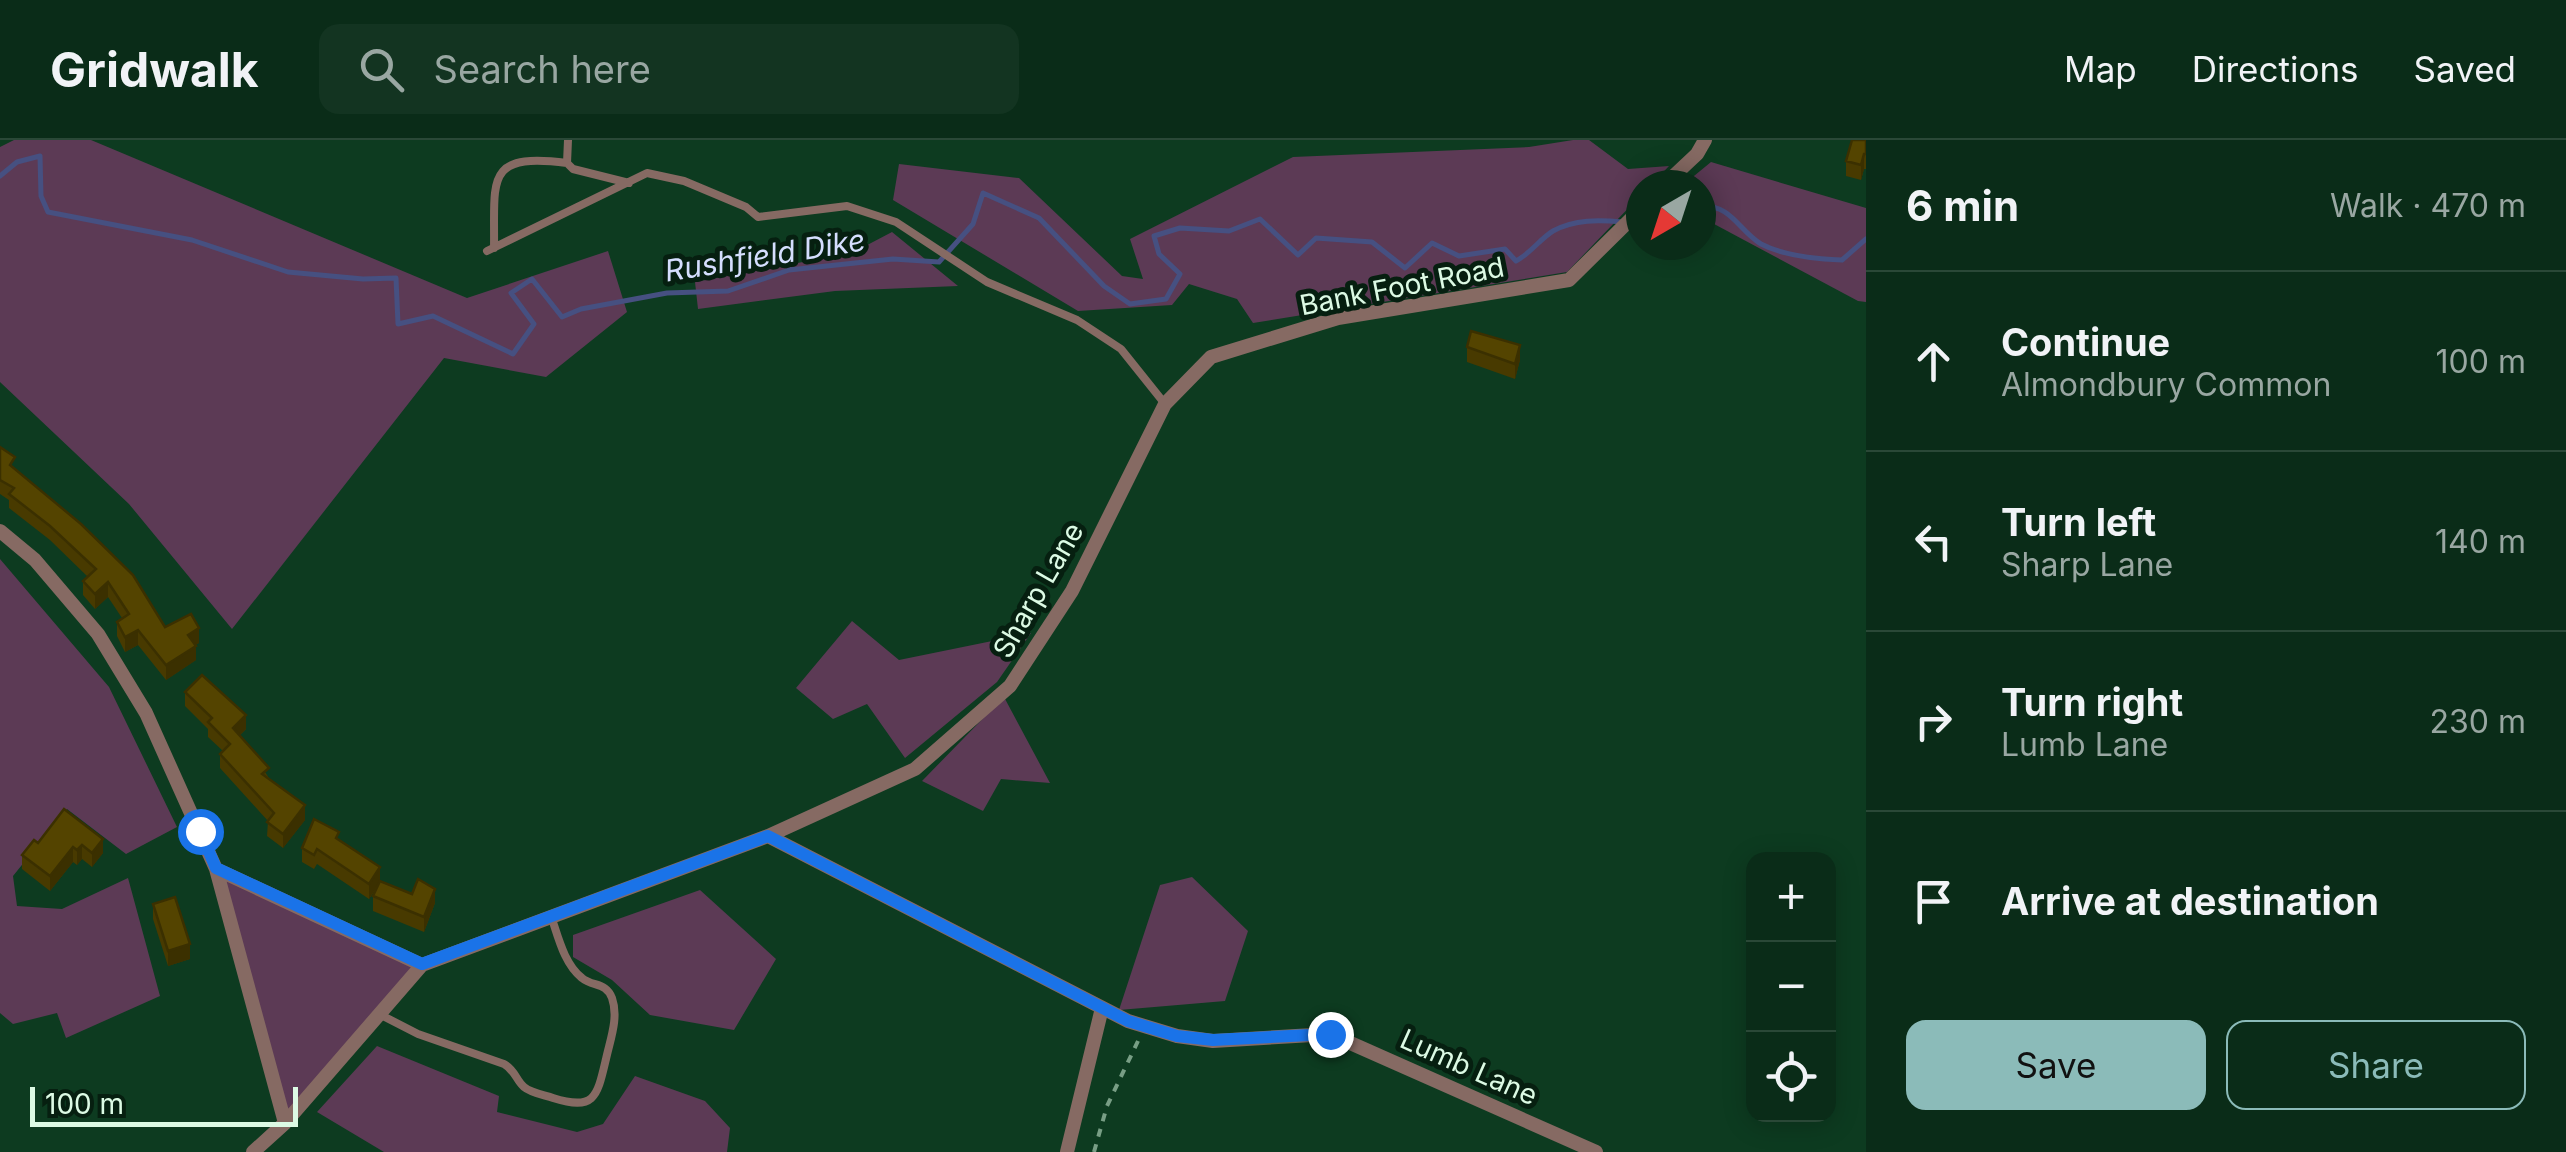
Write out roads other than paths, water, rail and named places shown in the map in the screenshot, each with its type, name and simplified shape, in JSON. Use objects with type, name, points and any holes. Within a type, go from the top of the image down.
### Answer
[{"type":"street","points":[[1680,170],[1705,140]]},
{"type":"street","name":"Bank Foot Road","points":[[1165,404],[1210,357],[1338,318],[1568,280],[1626,224]]},
{"type":"street","name":"Sharp Lane","points":[[253,1152],[285,1122],[422,964],[768,836],[915,768],[1010,686],[1072,591],[1165,404]]},
{"type":"street","points":[[0,531],[35,560],[98,634],[146,713],[216,868],[285,1122]]},
{"type":"street","name":"Lumb Lane","points":[[768,836],[1128,1021],[1177,1036],[1213,1040],[1330,1034],[1596,1152]]},
{"type":"street","points":[[216,868],[422,964]]},
{"type":"street","points":[[1067,1152],[1102,1008]]},
{"type":"lane","points":[[568,140],[567,163],[572,169],[629,183]]},
{"type":"lane","points":[[567,163],[538,159],[506,166],[494,194],[491,250],[647,173],[684,181],[746,207],[758,217],[847,206],[896,222],[998,287],[1077,320],[1120,349],[1165,404]]},
{"type":"lane","points":[[379,1014],[418,1034],[504,1064],[527,1090],[581,1105],[592,1100],[598,1092],[616,1016],[614,1004],[604,987],[582,978],[573,968],[551,916]]},
{"type":"waterway","name":"Rushfield Dike","points":[[0,176],[17,162],[40,156],[41,196],[48,212],[192,240],[288,272],[396,278],[398,324],[433,316],[513,354],[534,324],[511,293],[532,279],[562,317],[581,309],[667,293],[728,291],[789,270],[893,259],[939,262],[973,224],[983,193],[1039,218],[1104,286],[1130,304],[1166,299],[1180,274],[1159,254],[1154,236],[1180,228],[1229,231],[1260,219],[1298,255],[1316,238],[1372,242],[1405,268],[1432,243],[1459,256],[1505,249],[1516,261],[1561,227],[1587,221],[1623,222]]},
{"type":"waterway","name":"Rushfield Dike","points":[[1716,208],[1728,214],[1761,244],[1790,254],[1842,260],[1866,239]]}]
